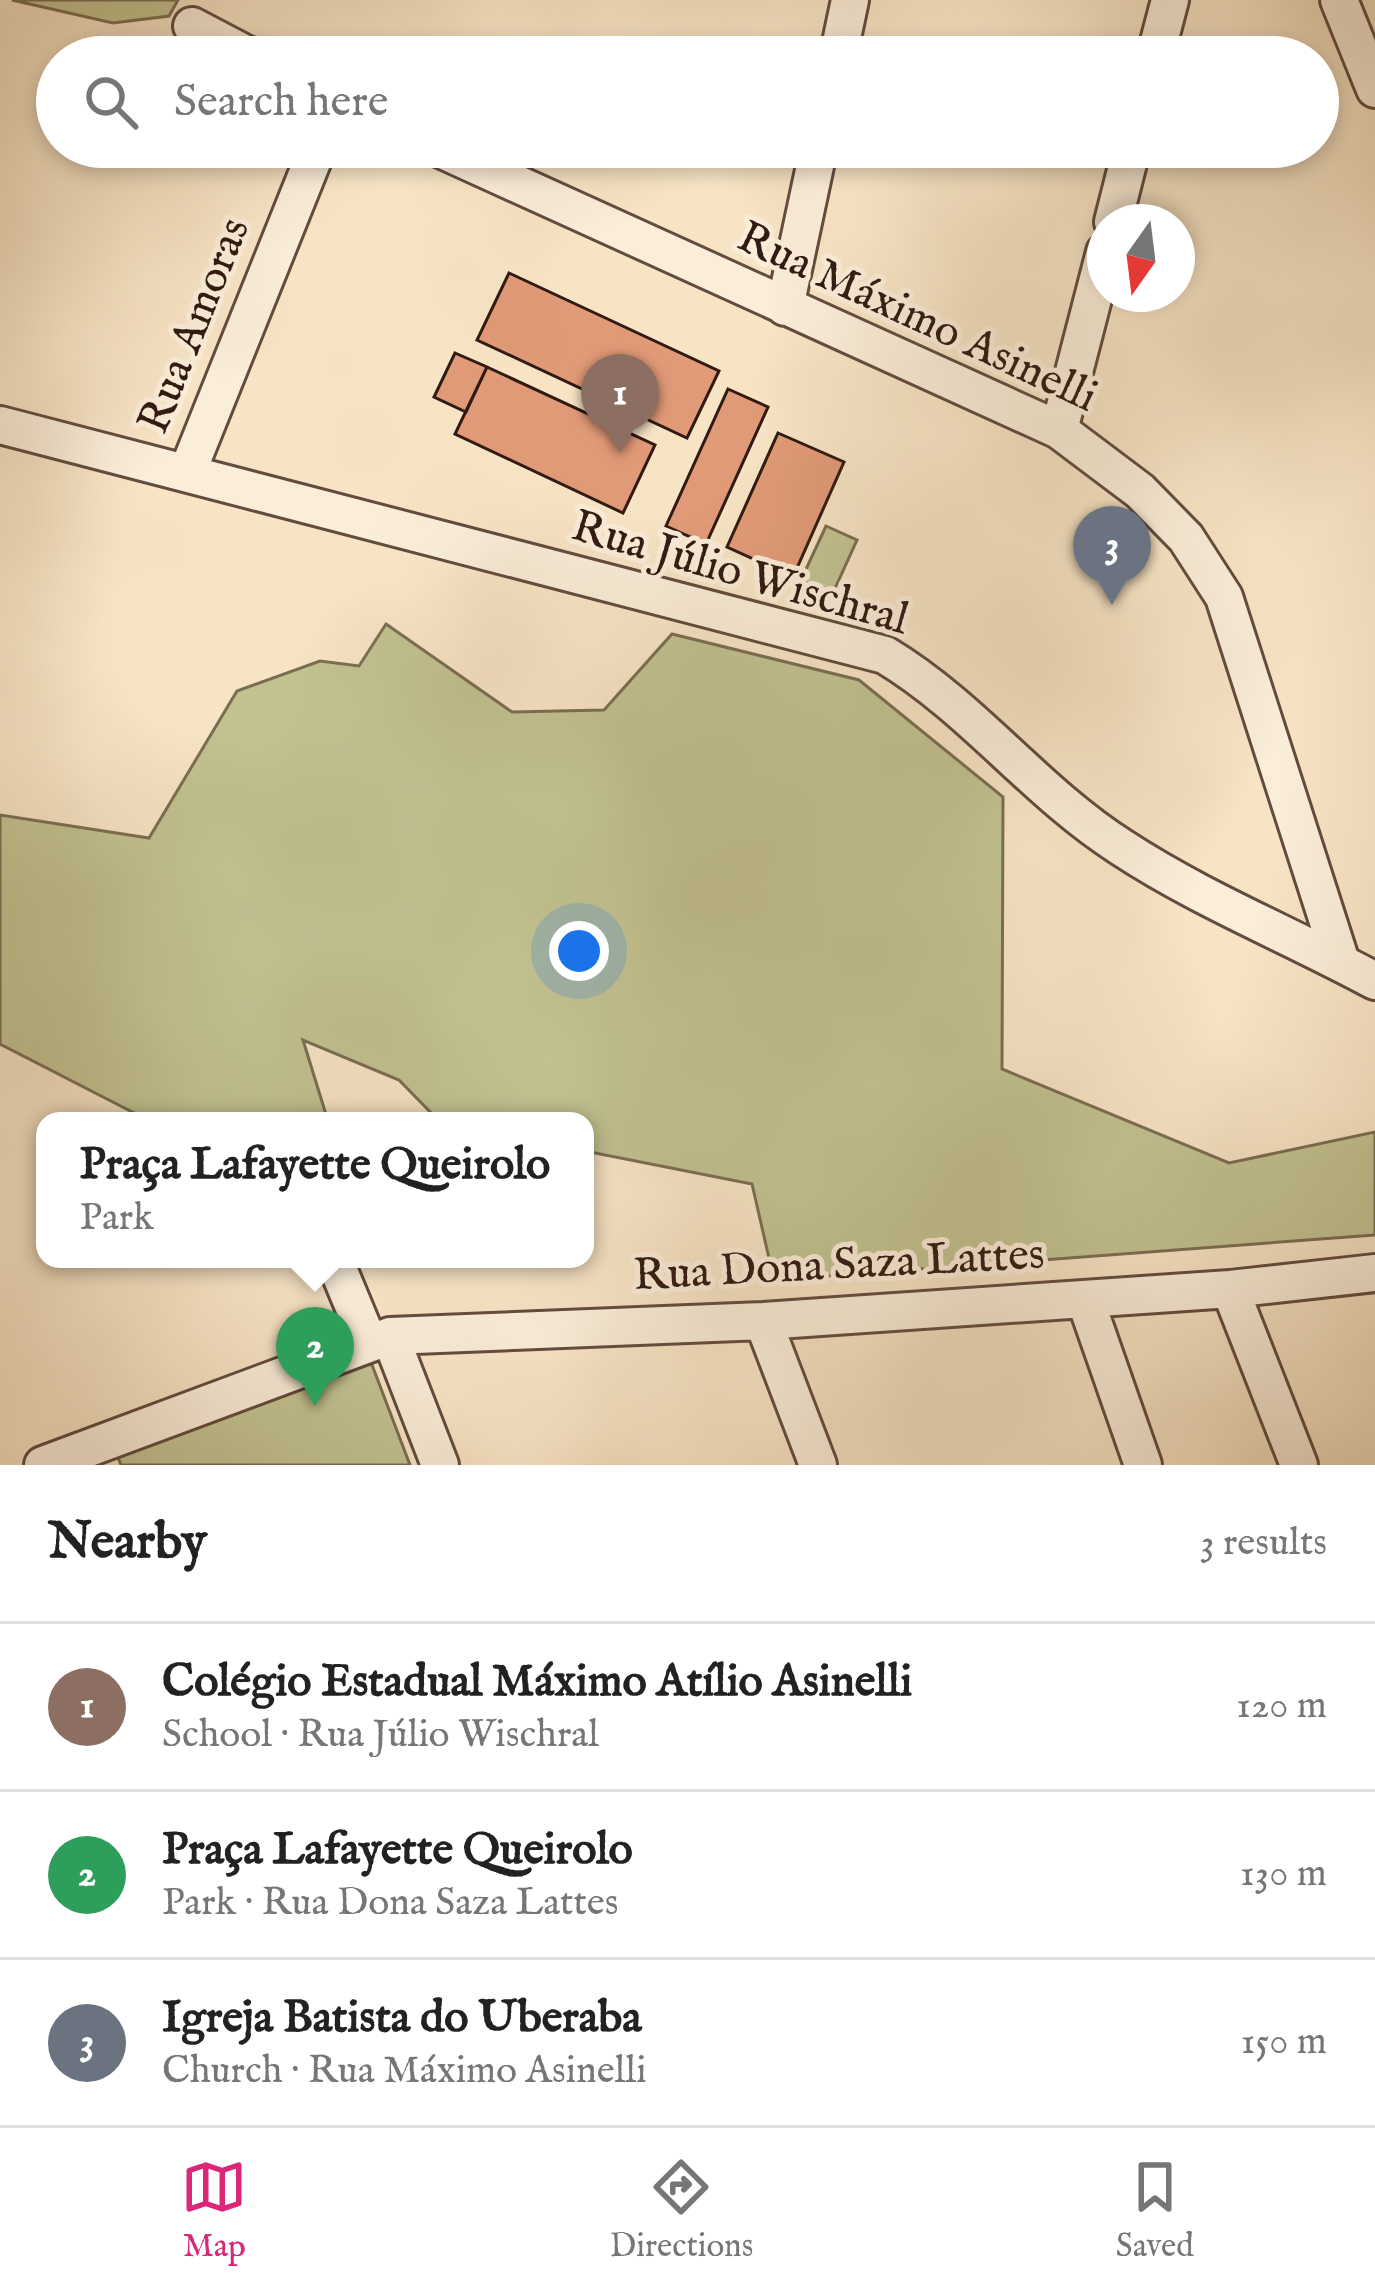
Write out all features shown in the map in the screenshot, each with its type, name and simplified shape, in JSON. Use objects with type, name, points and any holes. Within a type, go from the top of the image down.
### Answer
[{"type":"street","points":[[842,36],[850,0]]},
{"type":"street","points":[[1161,36],[1170,0]]},
{"type":"street","points":[[1339,0],[1375,89]]},
{"type":"street","points":[[192,26],[211,36]]},
{"type":"street","name":"Rua Amoras","points":[[187,473],[310,168]]},
{"type":"street","name":"Rua Máximo Asinelli","points":[[481,168],[1059,430],[1140,491],[1186,538],[1223,598],[1341,962]]},
{"type":"street","points":[[784,308],[814,168]]},
{"type":"street","points":[[1118,204],[1127,168]]},
{"type":"street","points":[[1059,430],[1089,312]]},
{"type":"street","name":"Rua Júlio Wischral","points":[[0,425],[885,655],[932,684],[1058,801],[1123,849],[1375,981]]},
{"type":"street","points":[[339,1268],[440,1465]]},
{"type":"street","name":"Rua Dona Saza Lattes","points":[[43,1465],[104,1453],[379,1338],[763,1321],[1230,1289],[1375,1273]]},
{"type":"street","points":[[1230,1289],[1299,1465]]},
{"type":"street","points":[[1085,1299],[1143,1465]]},
{"type":"street","points":[[763,1321],[818,1465]]},
{"type":"green space","points":[[12,0],[178,0],[169,16],[113,23]]},
{"type":"green space","points":[[826,526],[857,540],[832,595],[801,580]]},
{"type":"green space","points":[[386,624],[512,712],[604,710],[672,634],[859,680],[1003,797],[1002,1069],[1229,1163],[1375,1132],[1375,1235],[774,1280],[752,1184],[594,1153],[594,1112],[430,1112],[399,1080],[303,1040],[325,1112],[132,1112],[0,1044],[0,815],[149,838],[237,691],[320,661],[359,666]]},
{"type":"green space","points":[[369,1357],[410,1465],[121,1465],[117,1455]]},
{"type":"building","points":[[509,273],[719,371],[687,438],[477,340]]},
{"type":"building","points":[[455,353],[487,367],[466,412],[434,397]]},
{"type":"building","points":[[487,367],[655,445],[623,513],[455,434]]},
{"type":"building","points":[[728,389],[768,407],[706,544],[666,526]]},
{"type":"building","points":[[778,433],[844,462],[793,577],[727,547]]},
{"type":"place","name":"Colégio Estadual Máximo Atílio Asinelli","points":[[620,453]]},
{"type":"place","name":"Igreja Batista do Uberaba","points":[[1112,605]]},
{"type":"place","name":"Praça Lafayette Queirolo","points":[[315,1406]]}]
